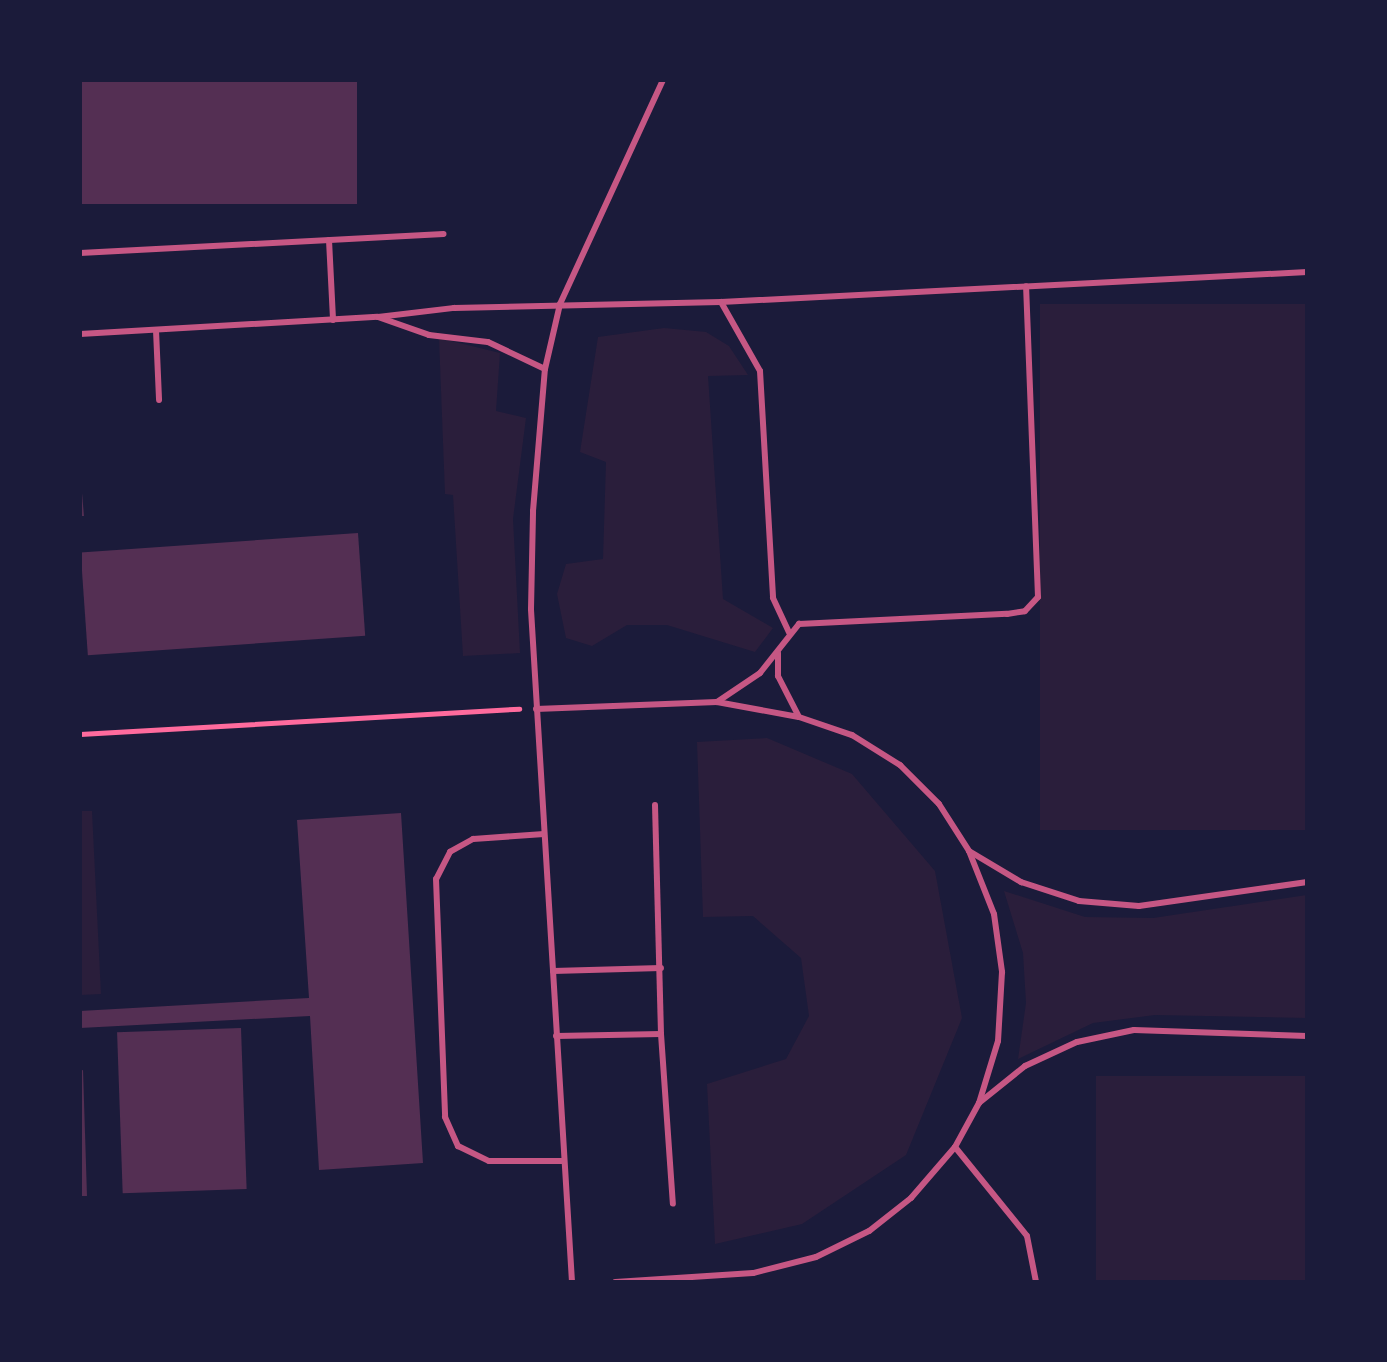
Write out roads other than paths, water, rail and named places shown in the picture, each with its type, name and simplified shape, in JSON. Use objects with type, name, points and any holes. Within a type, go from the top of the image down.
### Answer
[{"type":"lane","points":[[572,1282],[536,709],[533,511],[545,369],[560,304],[663,80]]},
{"type":"lane","points":[[80,253],[444,234]]},
{"type":"lane","points":[[329,240],[333,320]]},
{"type":"lane","points":[[80,334],[378,317],[430,309],[721,302],[1307,272]]},
{"type":"lane","points":[[717,702],[740,689],[778,653],[789,632],[799,624],[1007,614],[1025,611],[1038,597],[1026,286]]},
{"type":"lane","points":[[721,302],[760,371],[773,598],[789,632]]},
{"type":"lane","points":[[378,317],[429,335],[488,342],[545,369]]},
{"type":"lane","points":[[156,330],[159,400]]},
{"type":"lane","points":[[778,653],[778,676],[799,717]]},
{"type":"lane","points":[[536,709],[717,702],[799,717],[852,735],[900,765],[939,804],[969,851],[994,914],[1002,972],[998,1041],[979,1103],[955,1147],[911,1198],[869,1231],[816,1257],[753,1273],[615,1282]]},
{"type":"lane","points":[[655,805],[661,1034],[673,1204]]},
{"type":"lane","points":[[544,834],[473,839],[450,852],[436,879],[445,1117],[458,1146],[489,1161],[564,1161]]},
{"type":"lane","points":[[969,851],[1021,882],[1064,896],[1139,906],[1307,882]]},
{"type":"lane","points":[[553,971],[661,968]]},
{"type":"lane","points":[[979,1103],[1025,1066],[1064,1048],[1134,1030],[1307,1036]]},
{"type":"lane","points":[[556,1036],[661,1034]]},
{"type":"lane","points":[[955,1147],[1027,1236],[1036,1282]]},
{"type":"lane","points":[[753,1273],[759,1282]]}]
